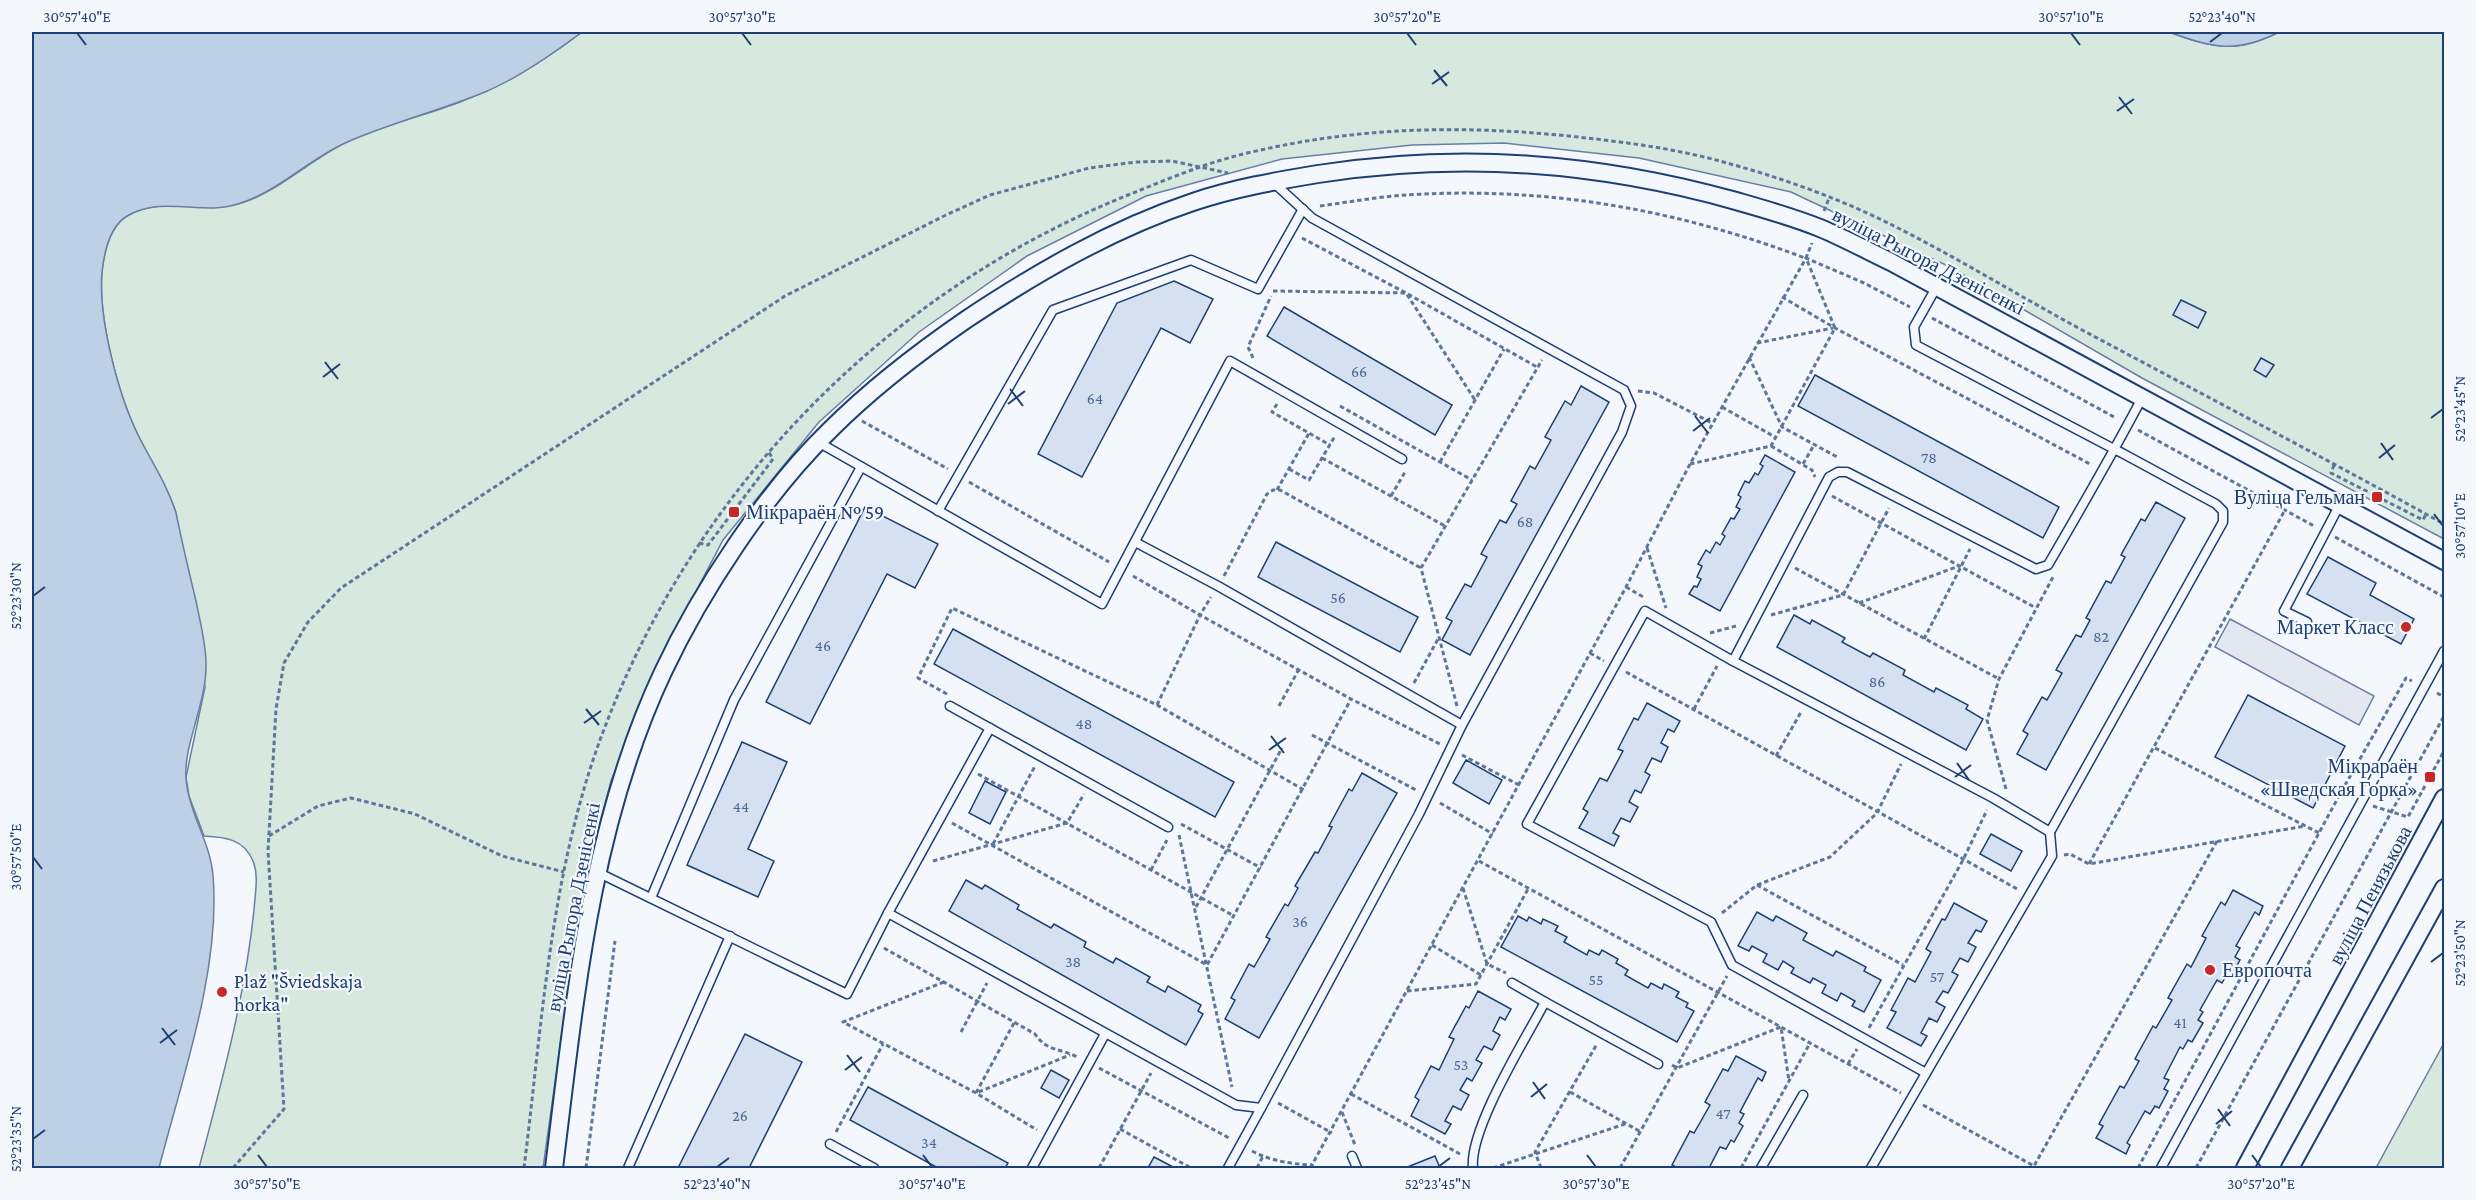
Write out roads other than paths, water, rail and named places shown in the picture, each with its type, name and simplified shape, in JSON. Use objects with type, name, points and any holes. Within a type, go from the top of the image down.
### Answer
[{"type":"street","name":"вуліца Рыгора Дзенісенкі","points":[[554,1168],[575,999],[597,872],[618,784],[663,671],[735,547],[779,488],[818,442],[847,414],[929,345],[1029,278],[1128,227],[1194,201],[1272,182],[1418,162],[1511,162],[1575,167],[1626,174],[1699,190],[1818,227],[1891,262],[2339,506],[2445,561]]},
{"type":"street","name":"вуліца Пенязькова","points":[[2245,1168],[2445,798]]},
{"type":"street","points":[[2290,1168],[2445,888]]},
{"type":"lane","points":[[1228,1168],[1268,1098],[1428,797],[1462,725],[1622,432],[1631,406],[1624,390],[1312,218],[1272,182]]},
{"type":"lane","points":[[938,511],[1053,310],[1191,260],[1258,289],[1303,209]]},
{"type":"lane","points":[[1871,1168],[2052,856],[2050,831],[2223,522],[2223,511],[2217,504],[1916,345],[1914,327],[1937,286]]},
{"type":"lane","points":[[818,442],[1102,604],[1230,362],[1402,459]]},
{"type":"lane","points":[[1733,662],[1829,477],[1838,472],[1847,472],[2036,569],[2048,565],[2142,398]]},
{"type":"lane","points":[[651,898],[734,700],[861,467]]},
{"type":"lane","points":[[2307,622],[2284,611],[2339,506]]},
{"type":"lane","points":[[1135,542],[1218,586],[1462,725]]},
{"type":"lane","points":[[1926,1073],[1732,965],[1711,922],[1527,824],[1645,611],[1733,662],[2012,808],[2050,831]]},
{"type":"lane","points":[[2161,1168],[2445,651]]},
{"type":"lane","points":[[950,706],[1170,829]]},
{"type":"lane","points":[[597,872],[847,994],[888,913],[990,728]]},
{"type":"lane","points":[[888,913],[1236,1105],[1261,1108]]},
{"type":"lane","points":[[628,1168],[730,936]]},
{"type":"lane","points":[[1512,983],[1603,1034],[1662,1063]]},
{"type":"lane","points":[[1472,1164],[1479,1128],[1545,1002]]},
{"type":"lane","points":[[1032,1168],[1105,1034]]},
{"type":"lane","points":[[1761,1168],[1803,1095]]},
{"type":"lane","points":[[830,1144],[874,1168]]},
{"type":"lane","points":[[1354,1153],[1357,1168]]},
{"type":"water","points":[[32,32],[582,32],[535,65],[498,86],[345,143],[252,199],[224,207],[154,207],[127,216],[116,227],[106,249],[102,272],[102,291],[106,333],[111,355],[123,399],[176,513],[206,656],[203,693],[188,752],[186,779],[191,804],[208,851],[213,875],[214,911],[211,948],[198,1023],[159,1168],[32,1168]]},
{"type":"water","points":[[2169,32],[2279,32],[2250,44],[2224,46],[2199,42]]},
{"type":"place","name":"Вуліца Гельман","points":[[2377,497]]},
{"type":"place","name":"Мікрараён № 59","points":[[734,512]]},
{"type":"place","name":"Маркет Класс","points":[[2406,627]]},
{"type":"place","name":"Мікрараён «Шведская Горка»","points":[[2430,777]]},
{"type":"place","name":"Европочта","points":[[2210,970]]},
{"type":"place","name":"Plaž \"Šviedskaja horka\"","points":[[222,992]]}]
